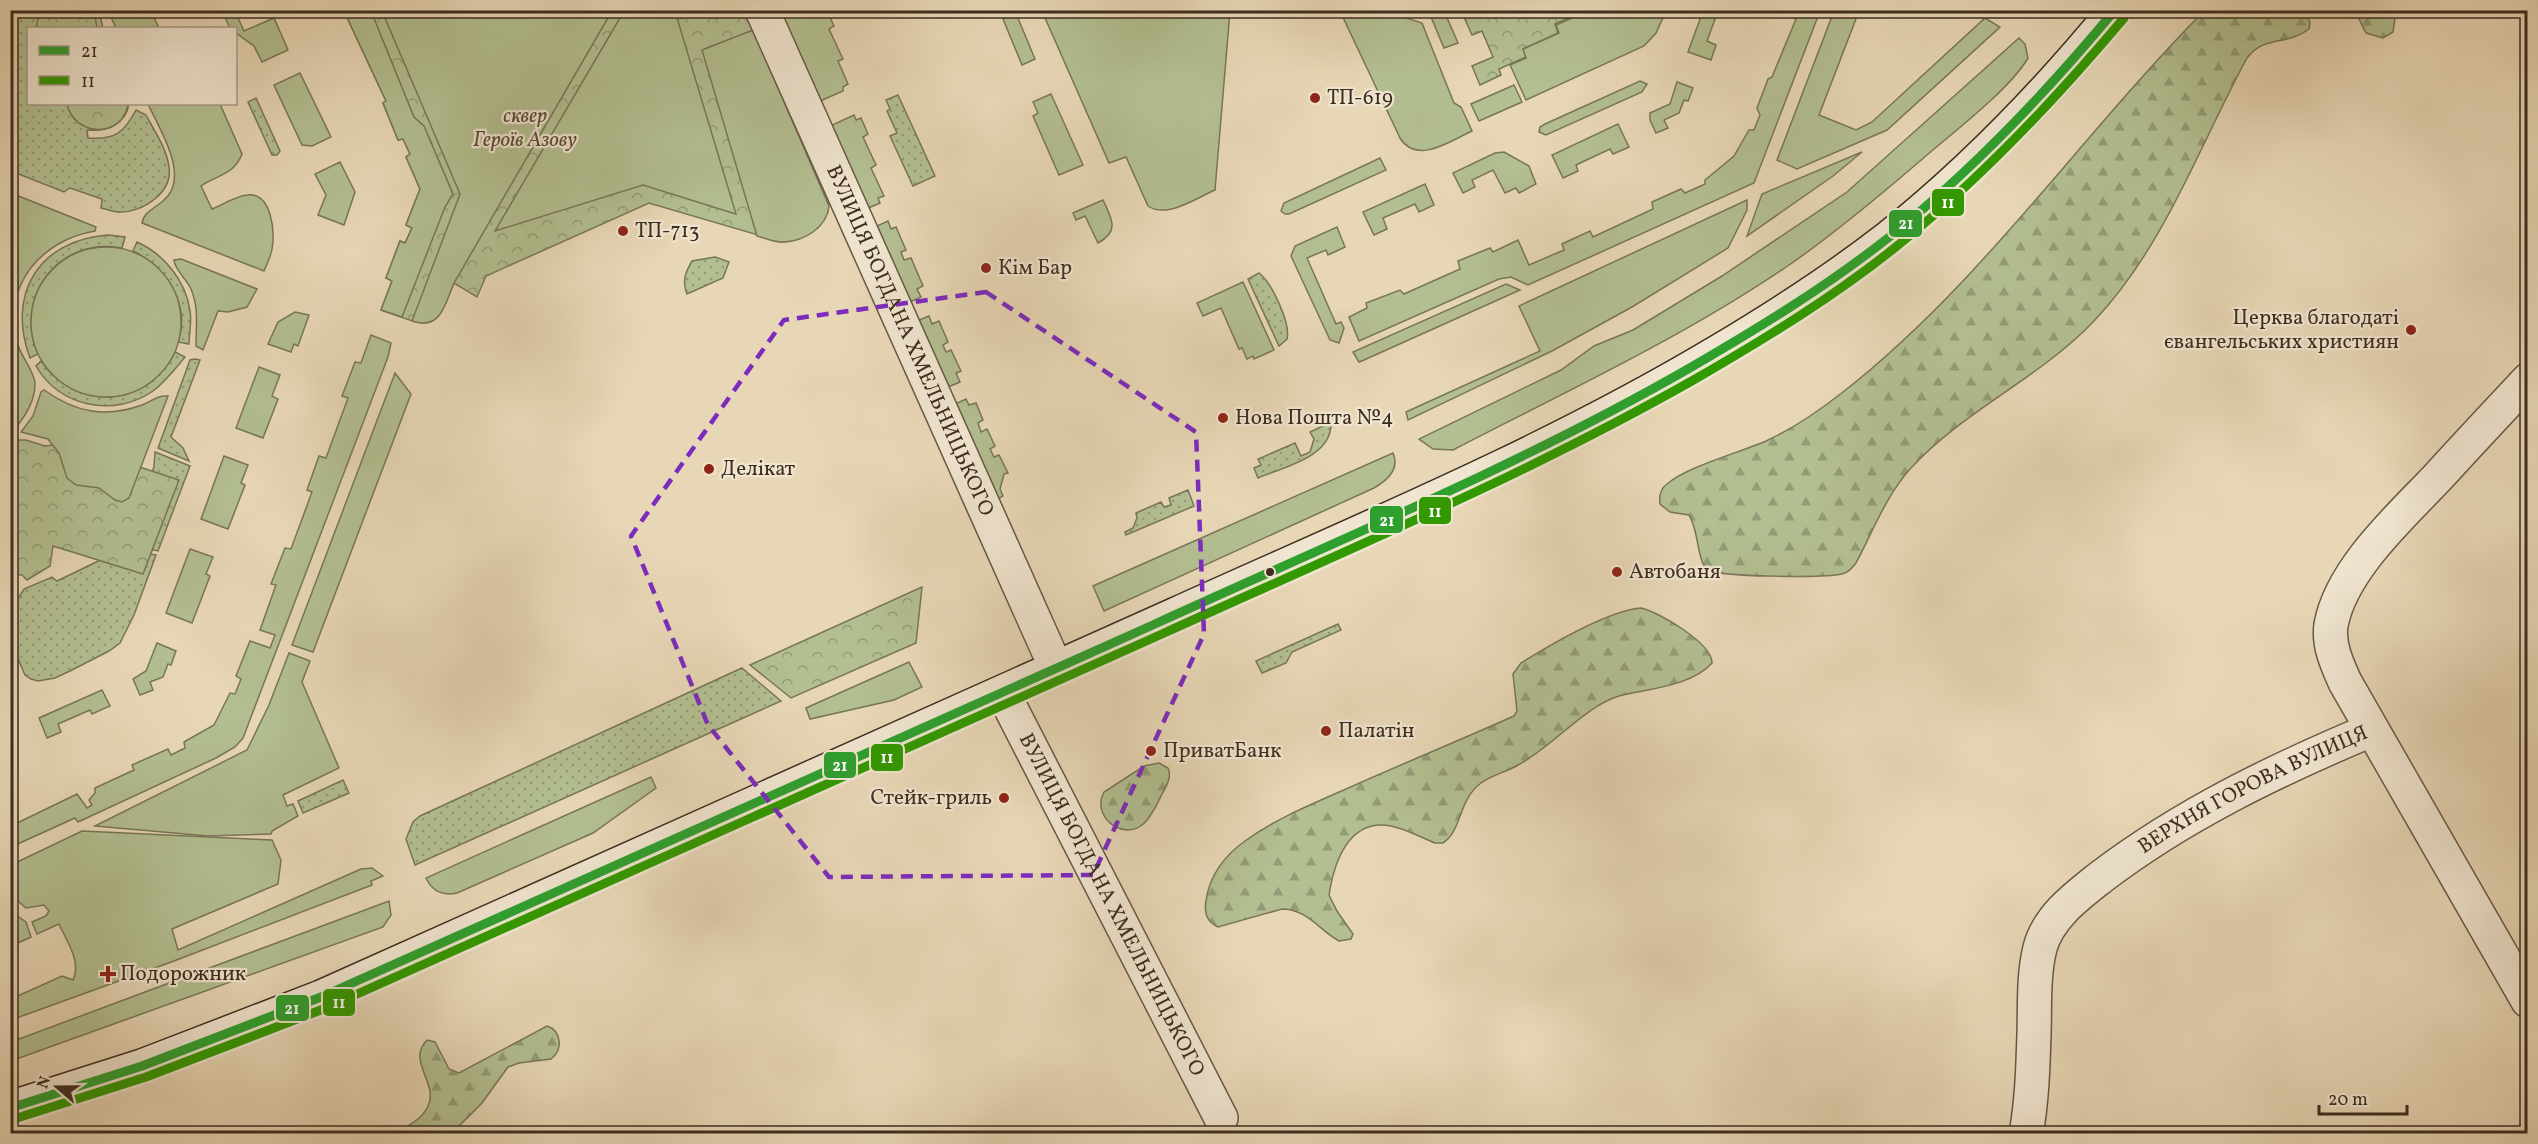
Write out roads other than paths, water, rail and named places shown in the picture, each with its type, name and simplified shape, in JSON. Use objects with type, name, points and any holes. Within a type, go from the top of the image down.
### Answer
[{"type":"street","name":"ВУЛИЦЯ БОГДАНА ХМЕЛЬНИЦЬКОГО","points":[[762,10],[1056,668]]},
{"type":"street","points":[[10,1108],[142,1066],[321,997],[1003,693],[1515,461],[1638,399],[1755,329],[1879,244],[1952,183],[2067,68],[2115,10]]},
{"type":"street","name":"ВЕРХНЯ ГОРОВА ВУЛИЦЯ","points":[[2026,1134],[2032,1071],[2037,964],[2043,939],[2057,916],[2118,864],[2186,819],[2270,775],[2371,730],[2334,658],[2330,640],[2335,610],[2344,589],[2357,568],[2403,513],[2528,380]]},
{"type":"street","name":"ВУЛИЦЯ БОГДАНА ХМЕЛЬНИЦЬКОГО","points":[[1003,693],[1221,1118]]},
{"type":"street","points":[[2371,730],[2528,1001]]},
{"type":"place","name":"ТП-619","points":[[1315,98]]},
{"type":"place","name":"ТП-713","points":[[623,231]]},
{"type":"place","name":"Кім Бар","points":[[986,268]]},
{"type":"place","name":"Церква благодаті євангельських християн","points":[[2411,330]]},
{"type":"place","name":"Нова Пошта №4","points":[[1223,418]]},
{"type":"place","name":"Делікат","points":[[709,469]]},
{"type":"place","name":"Автобаня","points":[[1617,572]]},
{"type":"place","name":"Палатін","points":[[1326,731]]},
{"type":"place","name":"ПриватБанк","points":[[1151,751]]},
{"type":"place","name":"Стейк-гриль","points":[[1004,798]]},
{"type":"place","name":"Подорожник","points":[[108,974]]},
{"type":"park label","name":"сквер Героїв Азову","points":[[525,128]]}]
